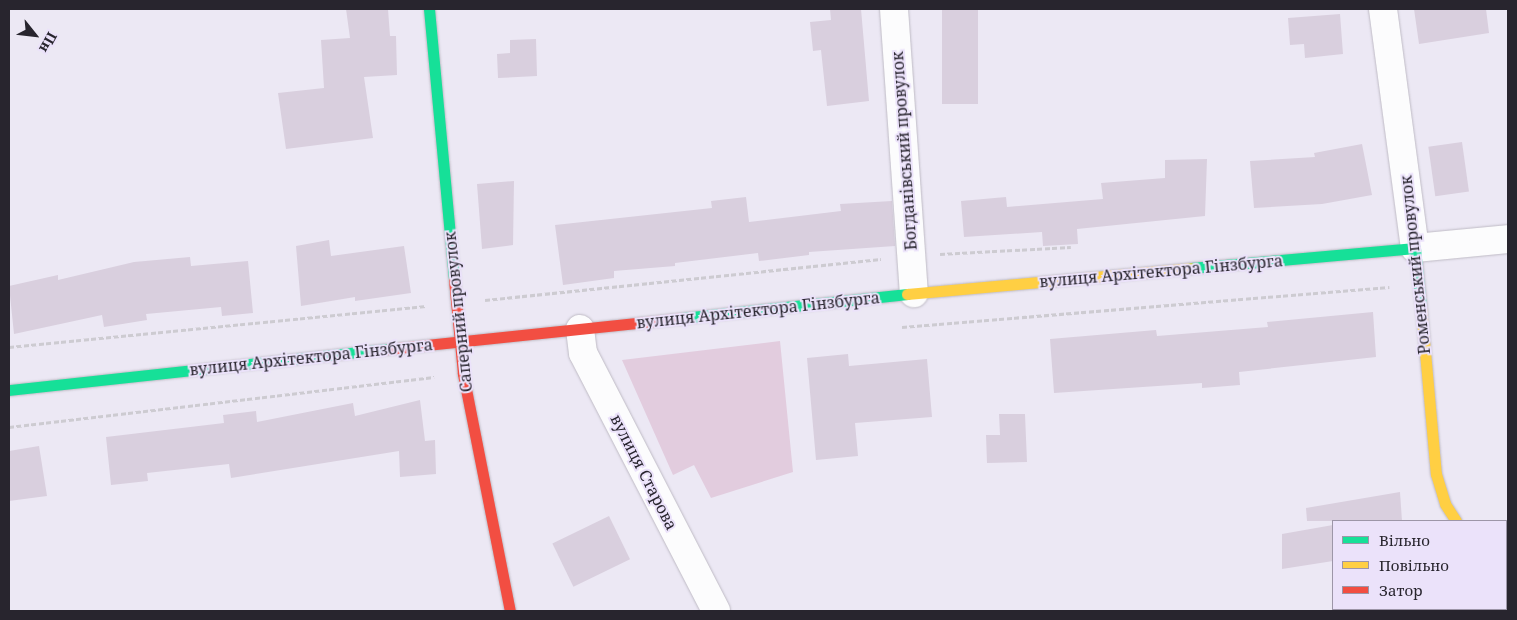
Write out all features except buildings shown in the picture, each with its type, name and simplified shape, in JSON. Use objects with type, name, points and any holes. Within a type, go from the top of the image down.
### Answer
[{"type":"main road","name":"Саперний провулок","points":[[429,9],[463,374],[510,611]]},
{"type":"main road","name":"Роменський провулок","points":[[1415,248],[1436,474],[1448,516]]},
{"type":"main road","name":"вулиця Архітектора Гінзбурга","points":[[9,390],[914,292],[1415,248]]},
{"type":"street","name":"Богданівський провулок","points":[[894,9],[914,292]]},
{"type":"street","name":"Роменський провулок","points":[[1383,9],[1415,248]]},
{"type":"street","name":"вулиця Архітектора Гінзбурга","points":[[1415,248],[1508,239]]},
{"type":"street","name":"вулиця Старова","points":[[580,329],[583,353],[716,611]]},
{"type":"path","points":[[9,346],[456,303],[911,255]]},
{"type":"path","points":[[892,328],[1419,285]]},
{"type":"path","points":[[9,427],[463,374]]},
{"type":"shaded area","points":[[780,341],[793,472],[711,498],[694,465],[673,475],[622,360]]},
{"type":"traffic: fast","points":[[429,9],[454,280]]},
{"type":"traffic: fast","points":[[1191,268],[1415,248],[1421,307]]},
{"type":"traffic: fast","points":[[683,318],[907,294]]},
{"type":"traffic: fast","points":[[9,390],[389,349]]},
{"type":"traffic: slow","points":[[907,294],[1191,268]]},
{"type":"traffic: slow","points":[[1421,307],[1436,474],[1445,504],[1455,520]]},
{"type":"traffic: jam","points":[[454,280],[463,374],[510,611]]},
{"type":"traffic: jam","points":[[389,349],[683,318]]}]
